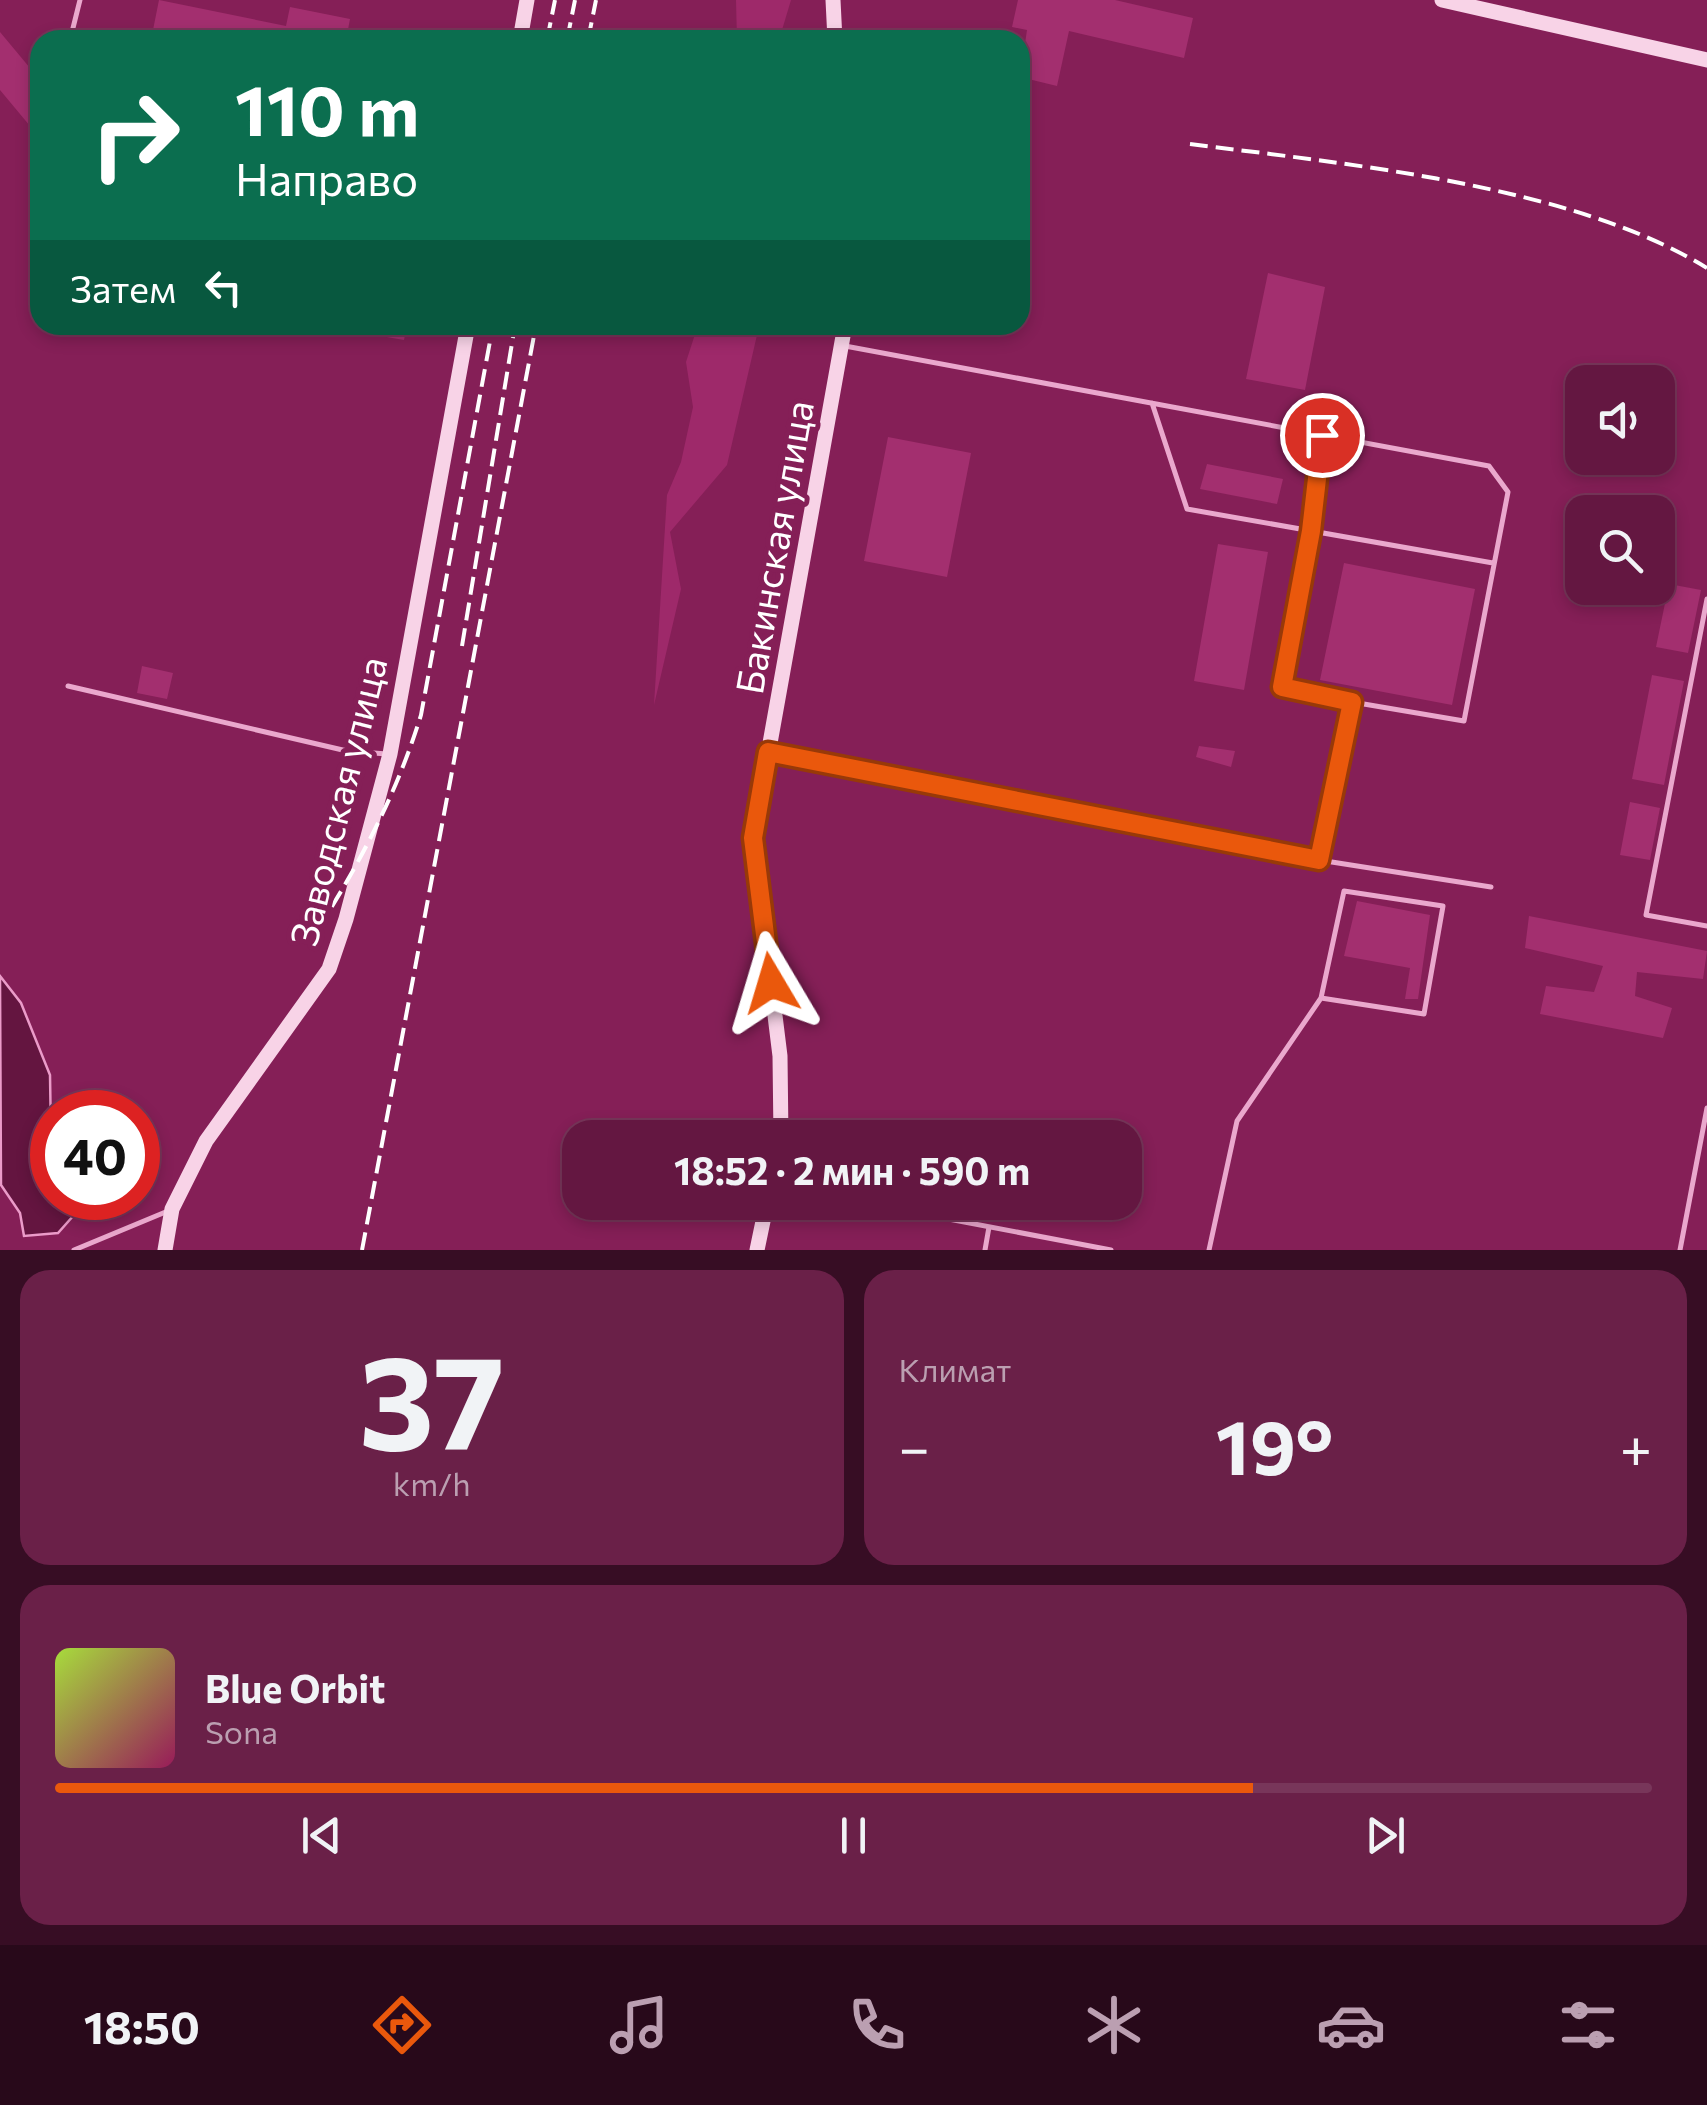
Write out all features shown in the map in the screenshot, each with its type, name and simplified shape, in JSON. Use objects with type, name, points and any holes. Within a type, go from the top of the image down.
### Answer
[{"type":"street","points":[[522,30],[527,0]]},
{"type":"street","points":[[834,0],[835,30]]},
{"type":"street","points":[[1442,0],[1707,60]]},
{"type":"street","name":"Заводская улица","points":[[165,1250],[172,1209],[206,1141],[240,1088],[329,970],[390,754],[466,335]]},
{"type":"street","name":"Бакинская улица","points":[[781,1120],[780,1056],[753,838],[844,335]]},
{"type":"street","points":[[757,1250],[763,1220]]},
{"type":"lane","points":[[72,30],[80,0]]},
{"type":"lane","points":[[842,346],[1152,404],[1322,435],[1489,466],[1508,492],[1464,721],[1282,687],[1311,531],[1322,435]]},
{"type":"lane","points":[[1152,404],[1187,509],[1494,564]]},
{"type":"lane","points":[[1707,600],[1646,915],[1707,926]]},
{"type":"lane","points":[[68,686],[347,751],[390,754]]},
{"type":"lane","points":[[1319,860],[1352,702]]},
{"type":"lane","points":[[768,752],[1319,860],[1491,887]]},
{"type":"lane","points":[[1209,1250],[1238,1121],[1321,998],[1344,891],[1443,906],[1424,1014],[1321,998]]},
{"type":"lane","points":[[1680,1250],[1707,1108]]},
{"type":"lane","points":[[74,1250],[172,1209]]},
{"type":"lane","points":[[953,1220],[1111,1250]]},
{"type":"lane","points":[[985,1250],[989,1227]]},
{"type":"shaded area","points":[[736,0],[791,0],[782,30],[737,30]]},
{"type":"shaded area","points":[[695,335],[757,335],[727,465],[670,532],[681,589],[654,705],[667,495],[681,462],[693,407],[686,362]]},
{"type":"shaded area","points":[[0,976],[21,1003],[50,1075],[50,1090],[30,1090],[30,1220],[70,1220],[58,1233],[24,1236],[20,1213],[1,1185]]},
{"type":"building","points":[[159,0],[286,26],[290,7],[350,19],[348,30],[153,30]]},
{"type":"building","points":[[1018,0],[1115,0],[1193,18],[1184,58],[1069,31],[1057,86],[1030,79],[1030,30],[1012,27]]},
{"type":"building","points":[[0,32],[30,68],[30,126],[0,90]]},
{"type":"building","points":[[1268,273],[1325,287],[1305,390],[1246,379]]},
{"type":"building","points":[[375,335],[405,335],[404,340]]},
{"type":"building","points":[[888,437],[971,453],[947,577],[864,561]]},
{"type":"building","points":[[1207,464],[1283,479],[1277,504],[1200,489]]},
{"type":"building","points":[[1218,544],[1268,552],[1244,690],[1194,681]]},
{"type":"building","points":[[1344,563],[1475,589],[1452,705],[1320,680]]},
{"type":"building","points":[[1675,585],[1701,590],[1688,653],[1656,647],[1665,605],[1675,605]]},
{"type":"building","points":[[142,666],[173,673],[167,699],[137,693]]},
{"type":"building","points":[[1652,675],[1684,681],[1664,785],[1632,779]]},
{"type":"building","points":[[1199,746],[1235,751],[1231,767],[1196,757]]},
{"type":"building","points":[[1630,802],[1660,808],[1650,860],[1620,855]]},
{"type":"building","points":[[1357,901],[1430,915],[1418,999],[1405,999],[1410,968],[1344,956]]},
{"type":"building","points":[[1529,916],[1707,951],[1703,979],[1637,972],[1635,996],[1672,1008],[1663,1038],[1540,1014],[1546,986],[1594,992],[1603,966],[1525,948]]},
{"type":"railway","points":[[549,30],[555,0]]},
{"type":"railway","points":[[569,30],[575,0]]},
{"type":"railway","points":[[590,30],[596,0]]},
{"type":"railway","points":[[1190,144],[1387,170],[1525,198],[1591,216],[1652,240],[1707,268]]},
{"type":"railway","points":[[318,929],[377,826],[421,715],[491,335]]},
{"type":"railway","points":[[462,646],[513,335]]},
{"type":"railway","points":[[362,1250],[534,335]]},
{"type":"route","points":[[771,983],[753,838],[768,752],[1319,860],[1352,702],[1282,687],[1311,531],[1322,435]]}]
